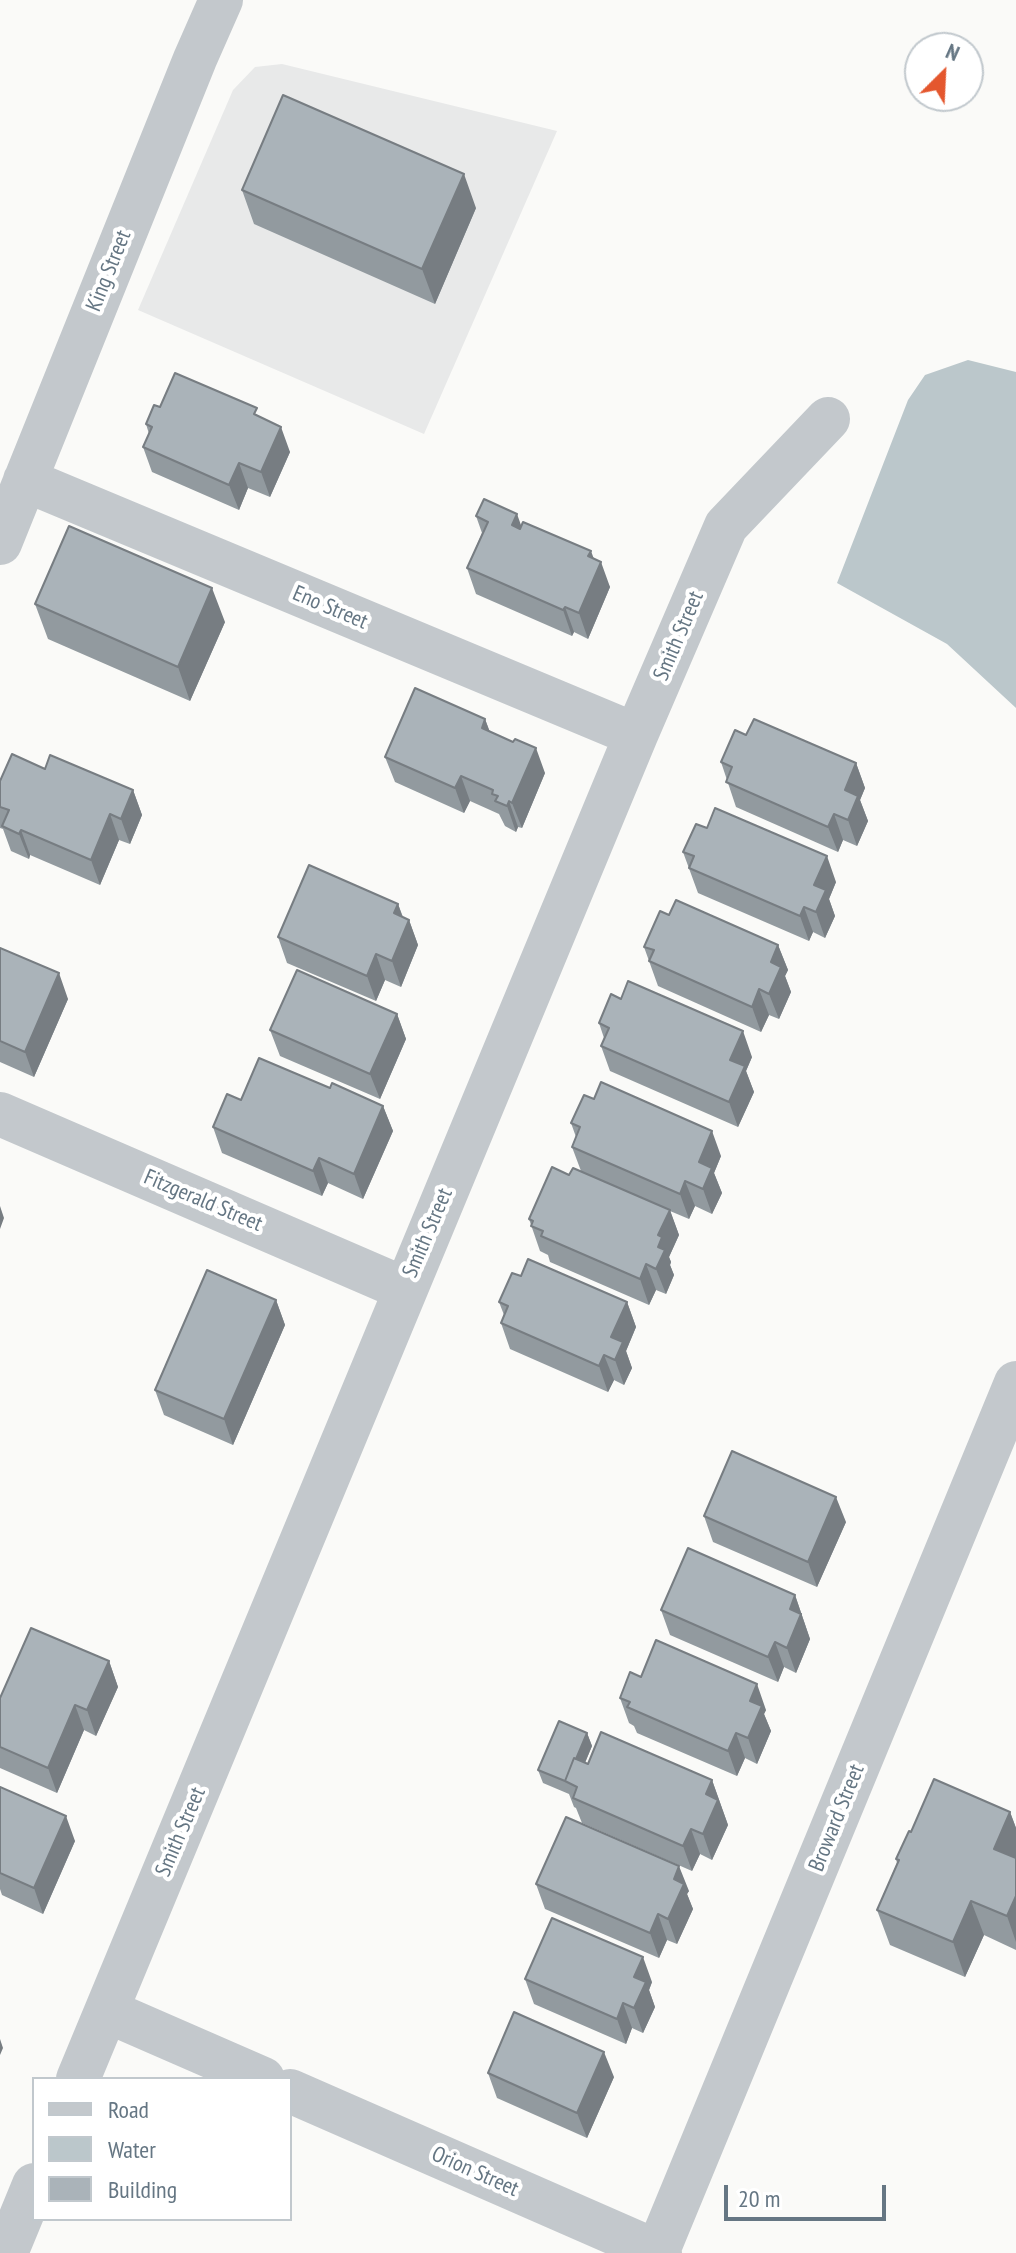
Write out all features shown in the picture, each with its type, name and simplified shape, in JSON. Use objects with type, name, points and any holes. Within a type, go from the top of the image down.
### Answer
[{"type":"street","name":"King Street","points":[[0,543],[221,0]]},
{"type":"street","name":"Smith Street","points":[[79,2077],[636,735],[726,526],[828,419]]},
{"type":"street","name":"Eno Street","points":[[25,480],[636,735]]},
{"type":"street","name":"Fitzgerald Street","points":[[0,1114],[405,1289]]},
{"type":"street","name":"Broward Street","points":[[658,2253],[1016,1383]]},
{"type":"street","points":[[107,2011],[258,2077]]},
{"type":"street","name":"Orion Street","points":[[292,2092],[658,2253]]},
{"type":"street","points":[[6,2253],[21,2190]]},
{"type":"shaded area","points":[[282,64],[557,131],[424,434],[138,310],[233,90],[255,67]]},
{"type":"water","points":[[968,360],[1016,372],[1016,708],[947,644],[837,583],[908,400],[925,375]]},
{"type":"building","points":[[283,95],[464,174],[422,269],[242,190]]},
{"type":"building","points":[[175,373],[257,408],[254,414],[281,427],[261,472],[239,463],[229,485],[143,447],[152,427],[146,424],[154,405],[160,407]]},
{"type":"building","points":[[484,499],[517,514],[512,525],[520,529],[523,522],[591,551],[588,556],[601,562],[579,613],[565,607],[563,610],[467,568],[488,522],[476,516]]},
{"type":"building","points":[[69,526],[212,588],[178,667],[35,604]]},
{"type":"building","points":[[415,688],[485,719],[482,728],[536,748],[512,803],[509,801],[507,806],[495,801],[498,796],[492,794],[493,790],[461,776],[455,788],[385,757]]},
{"type":"building","points":[[754,719],[856,763],[845,790],[858,796],[848,820],[834,814],[828,827],[726,782],[732,767],[721,762],[735,730],[746,735]]},
{"type":"building","points":[[12,754],[45,769],[50,755],[133,790],[121,819],[110,814],[91,860],[21,830],[19,834],[2,826],[9,810],[0,807],[0,781]]},
{"type":"building","points":[[715,808],[827,856],[814,885],[826,890],[816,912],[804,907],[800,916],[689,868],[694,856],[683,852],[696,824],[707,828]]},
{"type":"building","points":[[309,865],[398,904],[394,913],[409,920],[392,961],[376,954],[367,976],[278,937]]},
{"type":"building","points":[[676,900],[778,945],[771,962],[781,967],[769,994],[759,989],[752,1007],[649,961],[654,950],[644,947],[660,911],[669,915]]},
{"type":"building","points":[[0,948],[59,973],[25,1052],[0,1041]]},
{"type":"building","points":[[297,970],[397,1014],[370,1074],[270,1030]]},
{"type":"building","points":[[628,981],[743,1031],[730,1060],[745,1066],[729,1102],[601,1046],[609,1028],[599,1023],[611,994],[621,999]]},
{"type":"building","points":[[259,1058],[330,1088],[332,1083],[383,1106],[354,1174],[319,1158],[313,1171],[213,1127],[227,1094],[241,1100]]},
{"type":"building","points":[[601,1082],[712,1131],[699,1162],[712,1168],[703,1189],[685,1181],[680,1194],[572,1147],[580,1127],[571,1123],[584,1095],[594,1099]]},
{"type":"building","points":[[552,1167],[569,1175],[573,1168],[670,1210],[658,1235],[662,1237],[658,1247],[665,1250],[656,1269],[646,1264],[640,1279],[541,1236],[543,1231],[531,1226],[533,1221],[529,1219]]},
{"type":"building","points":[[528,1259],[627,1302],[611,1337],[623,1342],[615,1360],[604,1355],[599,1366],[501,1323],[508,1306],[499,1302],[512,1273],[521,1276]]},
{"type":"building","points":[[207,1270],[276,1300],[224,1419],[155,1390]]},
{"type":"building","points":[[732,1451],[836,1497],[808,1562],[704,1516]]},
{"type":"building","points":[[688,1548],[795,1595],[790,1609],[801,1614],[787,1648],[775,1642],[768,1657],[661,1610]]},
{"type":"building","points":[[31,1628],[109,1661],[87,1710],[75,1705],[48,1768],[0,1747],[0,1698]]},
{"type":"building","points":[[656,1640],[757,1684],[750,1701],[762,1706],[748,1738],[736,1733],[728,1751],[627,1707],[630,1702],[620,1698],[630,1672],[641,1677]]},
{"type":"building","points":[[559,1721],[587,1733],[565,1781],[538,1770]]},
{"type":"building","points":[[601,1732],[712,1780],[706,1794],[718,1800],[703,1834],[691,1829],[683,1846],[573,1798],[577,1787],[565,1781],[574,1758],[588,1764]]},
{"type":"building","points":[[934,1779],[1010,1812],[994,1849],[1016,1858],[1016,1896],[1007,1916],[971,1901],[953,1942],[877,1910],[899,1860],[896,1859]]},
{"type":"building","points":[[0,1787],[66,1816],[34,1888],[0,1873]]},
{"type":"building","points":[[566,1817],[679,1866],[674,1879],[684,1884],[668,1919],[658,1914],[650,1933],[536,1884]]},
{"type":"building","points":[[552,1918],[643,1957],[634,1977],[646,1982],[634,2008],[623,2003],[617,2019],[525,1979]]},
{"type":"building","points":[[514,2012],[604,2052],[577,2113],[488,2073]]}]
